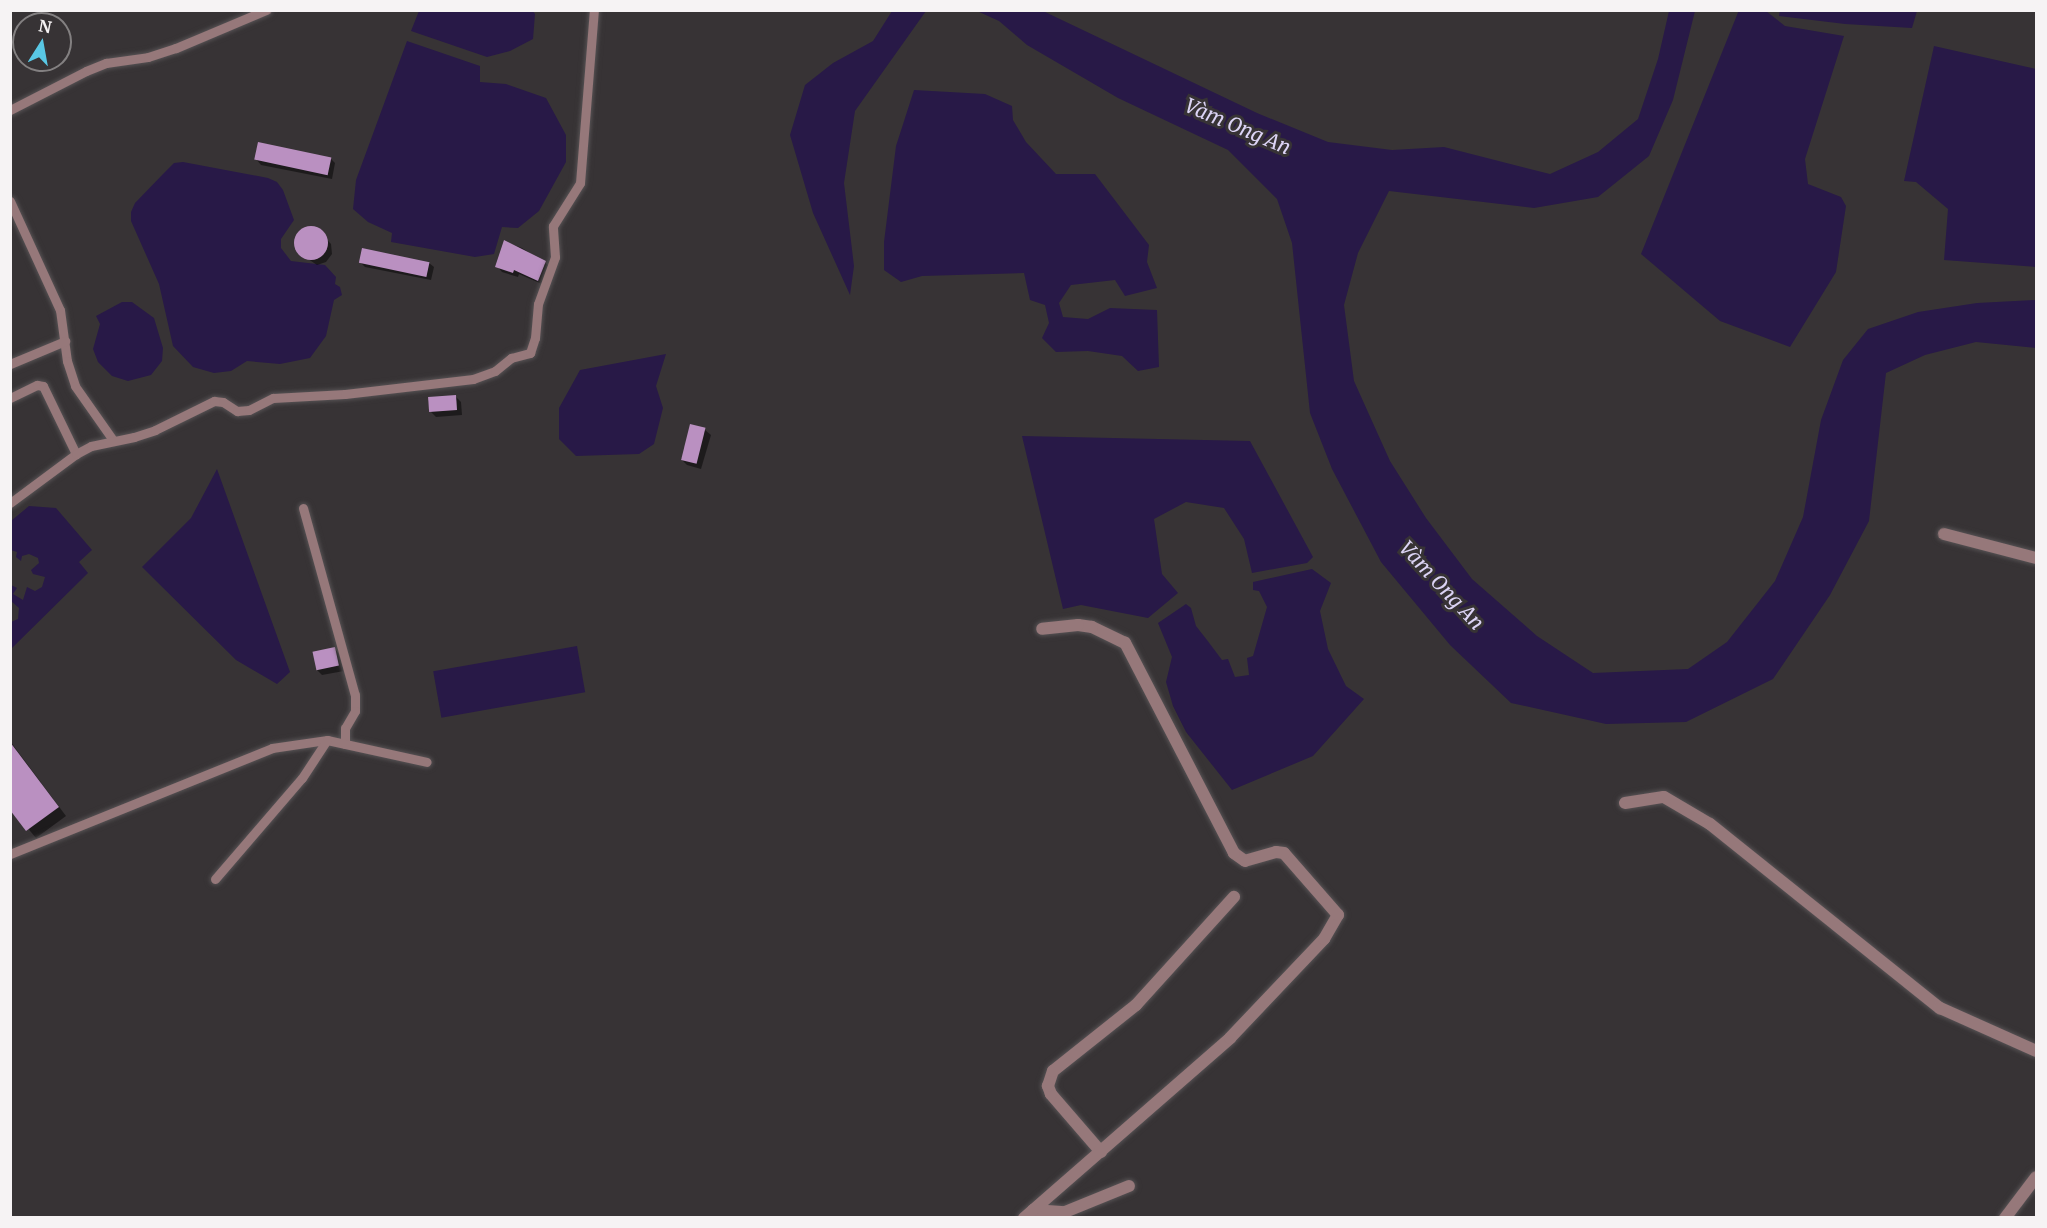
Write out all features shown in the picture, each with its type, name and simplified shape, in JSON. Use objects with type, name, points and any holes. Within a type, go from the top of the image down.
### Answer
[{"type":"street","points":[[1944,534],[2037,558]]},
{"type":"street","points":[[1029,1214],[1230,1038],[1324,939],[1338,915],[1284,853],[1276,852],[1245,861],[1234,853],[1125,643],[1092,627],[1078,625],[1042,629]]},
{"type":"street","points":[[1625,803],[1664,797],[1710,824],[1940,1008],[2037,1051]]},
{"type":"street","points":[[1101,1152],[1051,1094],[1048,1086],[1053,1071],[1136,1005],[1234,897]]},
{"type":"street","points":[[2006,1218],[2037,1178]]},
{"type":"street","points":[[1029,1214],[1065,1212],[1129,1186]]},
{"type":"lane","points":[[10,110],[106,63],[148,57],[176,48],[266,10]]},
{"type":"lane","points":[[10,502],[76,454],[91,446],[155,430],[214,401],[223,402],[237,411],[249,410],[273,398],[345,394],[472,379],[495,370],[511,358],[530,353],[535,338],[538,304],[555,257],[553,226],[580,183],[594,10]]},
{"type":"lane","points":[[10,201],[60,310],[67,361],[75,386],[113,440]]},
{"type":"lane","points":[[10,363],[65,341]]},
{"type":"lane","points":[[10,398],[37,385],[43,386],[76,454]]},
{"type":"lane","points":[[303,508],[355,695],[356,711],[345,728],[345,744]]},
{"type":"lane","points":[[215,879],[302,778],[327,740]]},
{"type":"lane","points":[[10,854],[272,748],[327,740],[427,762]]},
{"type":"water","points":[[532,10],[535,14],[533,39],[510,51],[487,57],[411,31],[419,11]]},
{"type":"water","points":[[1739,10],[1766,11],[1785,26],[1844,36],[1805,159],[1808,184],[1841,197],[1846,206],[1836,272],[1790,347],[1720,321],[1641,254]]},
{"type":"water","points":[[1780,10],[1917,11],[1912,28],[1845,24],[1779,16]]},
{"type":"water","points":[[892,11],[926,11],[855,111],[844,183],[854,266],[850,295],[813,213],[790,135],[805,85],[833,63],[873,41]]},
{"type":"water","name":"Vàm Ong An","points":[[977,11],[1043,11],[1257,113],[1328,142],[1392,150],[1444,147],[1550,174],[1598,152],[1638,119],[1658,59],[1669,11],[1695,11],[1673,100],[1649,156],[1598,197],[1534,208],[1389,191],[1358,253],[1344,305],[1354,381],[1390,461],[1426,518],[1472,579],[1537,636],[1593,673],[1688,669],[1727,642],[1775,581],[1803,517],[1821,420],[1843,360],[1868,329],[1918,312],[1977,303],[2036,300],[2036,348],[1976,342],[1925,355],[1886,373],[1869,521],[1830,595],[1773,679],[1686,722],[1606,724],[1511,703],[1450,645],[1381,562],[1332,469],[1310,413],[1292,243],[1277,199],[1228,150],[1118,98],[1027,45],[999,21]]},
{"type":"water","points":[[407,41],[480,66],[480,82],[506,84],[546,98],[566,135],[566,162],[539,211],[518,228],[502,227],[494,254],[475,257],[391,242],[392,233],[368,222],[353,209],[356,180]]},
{"type":"water","points":[[1934,46],[2036,69],[2036,267],[1944,260],[1948,209],[1916,182],[1904,181]]},
{"type":"water","points":[[914,90],[985,94],[1012,106],[1013,120],[1026,142],[1056,174],[1095,174],[1149,245],[1147,262],[1157,288],[1125,296],[1115,280],[1071,285],[1059,303],[1063,317],[1088,319],[1110,308],[1157,310],[1159,367],[1138,371],[1122,356],[1088,351],[1056,352],[1042,338],[1049,323],[1045,305],[1030,300],[1024,273],[922,276],[901,282],[884,270],[884,242],[896,146]]},
{"type":"water","points":[[183,162],[268,178],[277,182],[283,190],[294,220],[281,239],[281,248],[291,261],[325,265],[336,277],[335,284],[340,287],[342,295],[334,300],[326,336],[310,358],[280,364],[247,361],[231,371],[214,373],[193,367],[173,346],[159,284],[131,221],[131,212],[135,203],[174,163]]},
{"type":"water","points":[[122,302],[132,302],[154,318],[163,348],[162,361],[151,375],[128,381],[112,376],[98,362],[93,349],[100,324],[96,316]]},
{"type":"water","points":[[666,354],[656,386],[663,408],[654,444],[639,454],[576,456],[559,439],[559,408],[580,370]]},
{"type":"water","points":[[1022,436],[1250,441],[1313,557],[1307,563],[1252,573],[1244,539],[1224,508],[1186,502],[1154,519],[1162,574],[1178,593],[1148,618],[1081,605],[1063,609]]},
{"type":"water","points":[[217,469],[290,672],[277,684],[236,660],[142,567],[191,518]]},
{"type":"water","points":[[29,506],[56,508],[92,550],[79,562],[88,573],[11,649],[11,622],[18,619],[19,608],[11,601],[11,585],[17,588],[13,594],[23,600],[27,587],[35,591],[42,587],[45,577],[33,574],[31,570],[39,563],[38,558],[29,554],[22,556],[21,561],[16,557],[17,552],[11,550],[11,521]]},
{"type":"water","points":[[1312,569],[1331,583],[1320,611],[1328,649],[1346,686],[1364,699],[1313,756],[1232,790],[1186,732],[1173,706],[1166,682],[1172,657],[1158,623],[1186,604],[1191,608],[1196,626],[1222,660],[1228,659],[1235,677],[1249,675],[1247,658],[1253,656],[1267,607],[1259,591],[1253,590],[1253,582]]},
{"type":"water","points":[[577,646],[585,692],[441,718],[433,671]]},
{"type":"building","points":[[258,142],[331,158],[328,175],[254,160]]},
{"type":"building","points":[[311,226],[323,231],[328,243],[323,255],[311,260],[299,255],[294,243],[299,231]]},
{"type":"building","points":[[504,240],[546,261],[538,281],[514,270],[513,273],[495,267]]},
{"type":"building","points":[[362,248],[429,262],[426,277],[359,263]]},
{"type":"building","points":[[456,395],[457,410],[429,412],[428,397]]},
{"type":"building","points":[[690,424],[706,428],[697,464],[681,460]]},
{"type":"building","points":[[335,647],[339,666],[316,670],[313,652]]},
{"type":"building","points":[[10,742],[59,807],[26,831],[10,810]]}]
